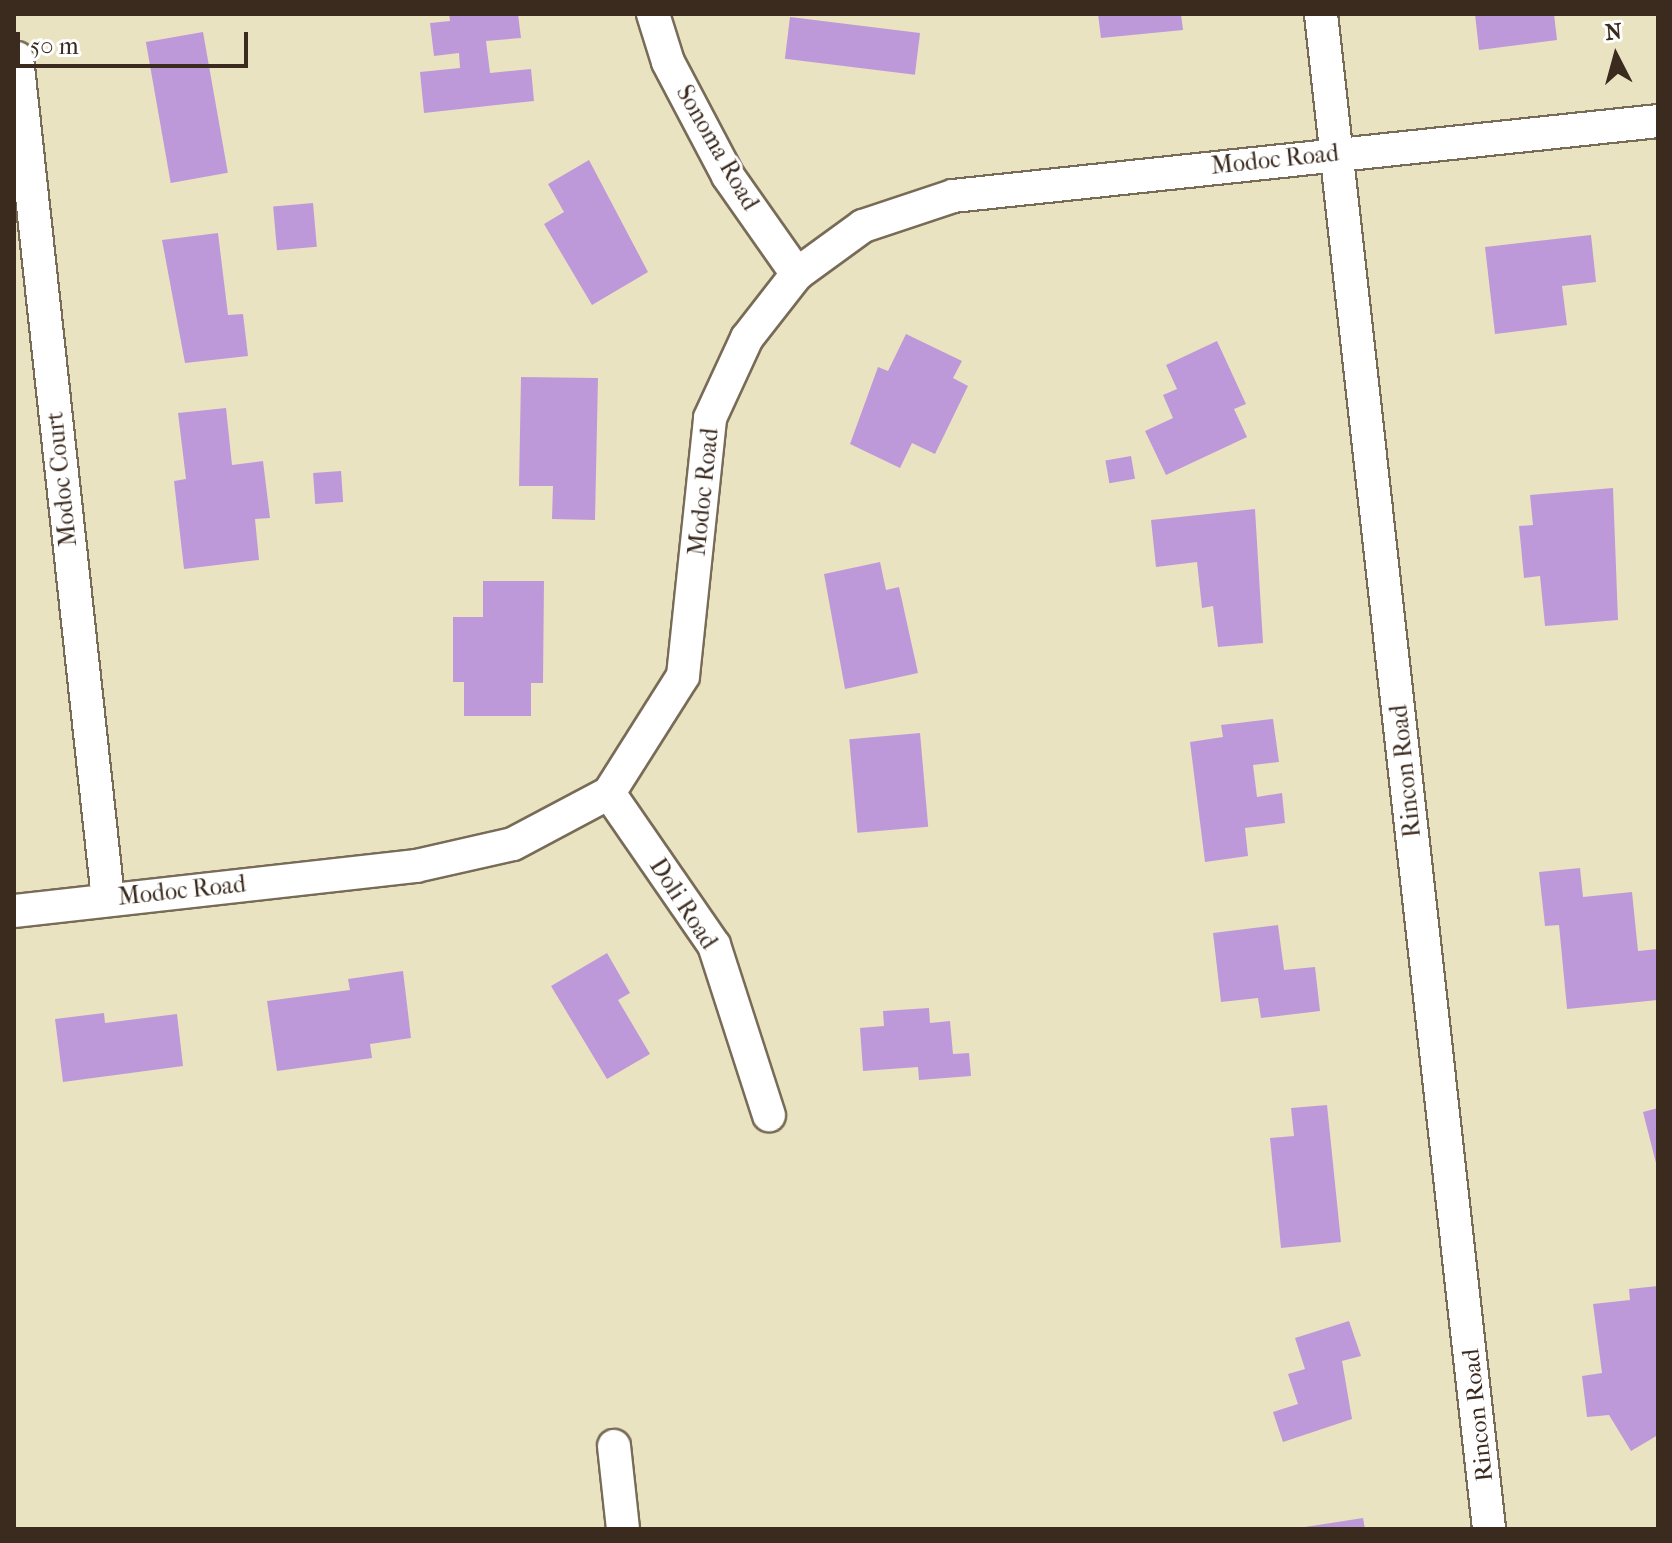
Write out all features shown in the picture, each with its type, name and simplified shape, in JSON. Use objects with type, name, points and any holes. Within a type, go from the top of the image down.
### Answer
[{"type":"street","name":"Sonoma Road","points":[[653,14],[668,62],[728,176],[797,274]]},
{"type":"street","name":"Rincon Road","points":[[1321,14],[1489,1529]]},
{"type":"street","name":"Modoc Court","points":[[17,58],[108,899]]},
{"type":"street","name":"Modoc Road","points":[[14,911],[416,866],[513,844],[609,793],[683,676],[710,418],[747,338],[797,274],[863,226],[953,196],[1658,121]]},
{"type":"street","name":"Doli Road","points":[[609,793],[714,945],[769,1115]]},
{"type":"street","points":[[614,1446],[623,1529]]},
{"type":"building","points":[[449,14],[518,14],[521,38],[486,41],[490,73],[531,69],[534,101],[424,113],[420,72],[460,68],[459,53],[434,56],[430,23],[450,21]]},
{"type":"building","points":[[1098,14],[1181,14],[1183,30],[1101,38]]},
{"type":"building","points":[[1475,14],[1554,14],[1557,40],[1479,50]]},
{"type":"building","points":[[790,17],[920,33],[915,75],[785,59]]},
{"type":"building","points":[[203,32],[228,173],[171,183],[146,42]]},
{"type":"building","points":[[589,160],[648,272],[592,305],[544,224],[564,212],[548,184]]},
{"type":"building","points":[[313,203],[317,247],[277,250],[273,206]]},
{"type":"building","points":[[218,233],[228,315],[243,314],[248,356],[185,363],[162,240]]},
{"type":"building","points":[[1591,235],[1596,282],[1562,286],[1567,325],[1495,334],[1485,247]]},
{"type":"building","points":[[906,334],[962,361],[953,378],[968,386],[935,454],[912,443],[900,468],[850,444],[878,367],[888,371]]},
{"type":"building","points":[[1217,341],[1246,404],[1234,409],[1247,437],[1166,475],[1145,431],[1173,418],[1163,395],[1177,389],[1166,365]]},
{"type":"building","points":[[521,377],[598,378],[595,520],[552,519],[553,486],[519,486]]},
{"type":"building","points":[[226,408],[232,465],[263,461],[270,518],[255,519],[259,560],[184,569],[174,481],[186,479],[178,413]]},
{"type":"building","points":[[1131,456],[1135,479],[1109,483],[1105,461]]},
{"type":"building","points":[[341,471],[343,502],[315,504],[313,473]]},
{"type":"building","points":[[1613,488],[1618,620],[1545,626],[1540,576],[1524,578],[1519,526],[1533,525],[1530,495]]},
{"type":"building","points":[[1255,509],[1263,643],[1218,647],[1213,606],[1202,608],[1197,562],[1156,567],[1151,520]]},
{"type":"building","points":[[880,562],[886,590],[899,587],[918,673],[845,689],[824,574]]},
{"type":"building","points":[[483,581],[544,581],[543,683],[531,683],[531,716],[464,716],[464,682],[453,682],[453,617],[483,617]]},
{"type":"building","points":[[1273,719],[1279,762],[1253,765],[1257,797],[1282,793],[1285,823],[1245,828],[1248,856],[1205,862],[1190,742],[1223,737],[1221,725]]},
{"type":"building","points":[[920,733],[928,827],[857,833],[849,739]]},
{"type":"building","points":[[1580,868],[1583,897],[1632,892],[1638,951],[1658,949],[1658,1000],[1567,1009],[1559,925],[1545,926],[1539,872]]},
{"type":"building","points":[[1278,925],[1284,970],[1315,967],[1320,1011],[1261,1018],[1258,998],[1221,1002],[1213,933]]},
{"type":"building","points":[[607,953],[630,993],[618,1000],[650,1054],[607,1079],[551,986]]},
{"type":"building","points":[[403,971],[411,1038],[370,1044],[372,1058],[277,1071],[267,1001],[350,990],[348,979]]},
{"type":"building","points":[[929,1008],[930,1023],[950,1021],[953,1054],[969,1053],[971,1076],[919,1080],[918,1067],[863,1071],[860,1028],[884,1026],[883,1011]]},
{"type":"building","points":[[104,1013],[105,1023],[177,1014],[183,1066],[63,1082],[55,1019]]},
{"type":"building","points":[[1327,1105],[1341,1242],[1281,1248],[1270,1138],[1294,1136],[1291,1108]]},
{"type":"building","points":[[1658,1108],[1658,1167],[1657,1167],[1643,1112]]},
{"type":"building","points":[[1658,1286],[1658,1435],[1631,1451],[1609,1415],[1587,1417],[1582,1376],[1602,1373],[1593,1304],[1630,1300],[1629,1289]]},
{"type":"building","points":[[1349,1321],[1361,1356],[1342,1361],[1352,1419],[1283,1442],[1273,1412],[1298,1404],[1288,1374],[1305,1369],[1295,1338]]},
{"type":"building","points":[[1363,1518],[1365,1529],[1305,1529],[1305,1527]]}]
